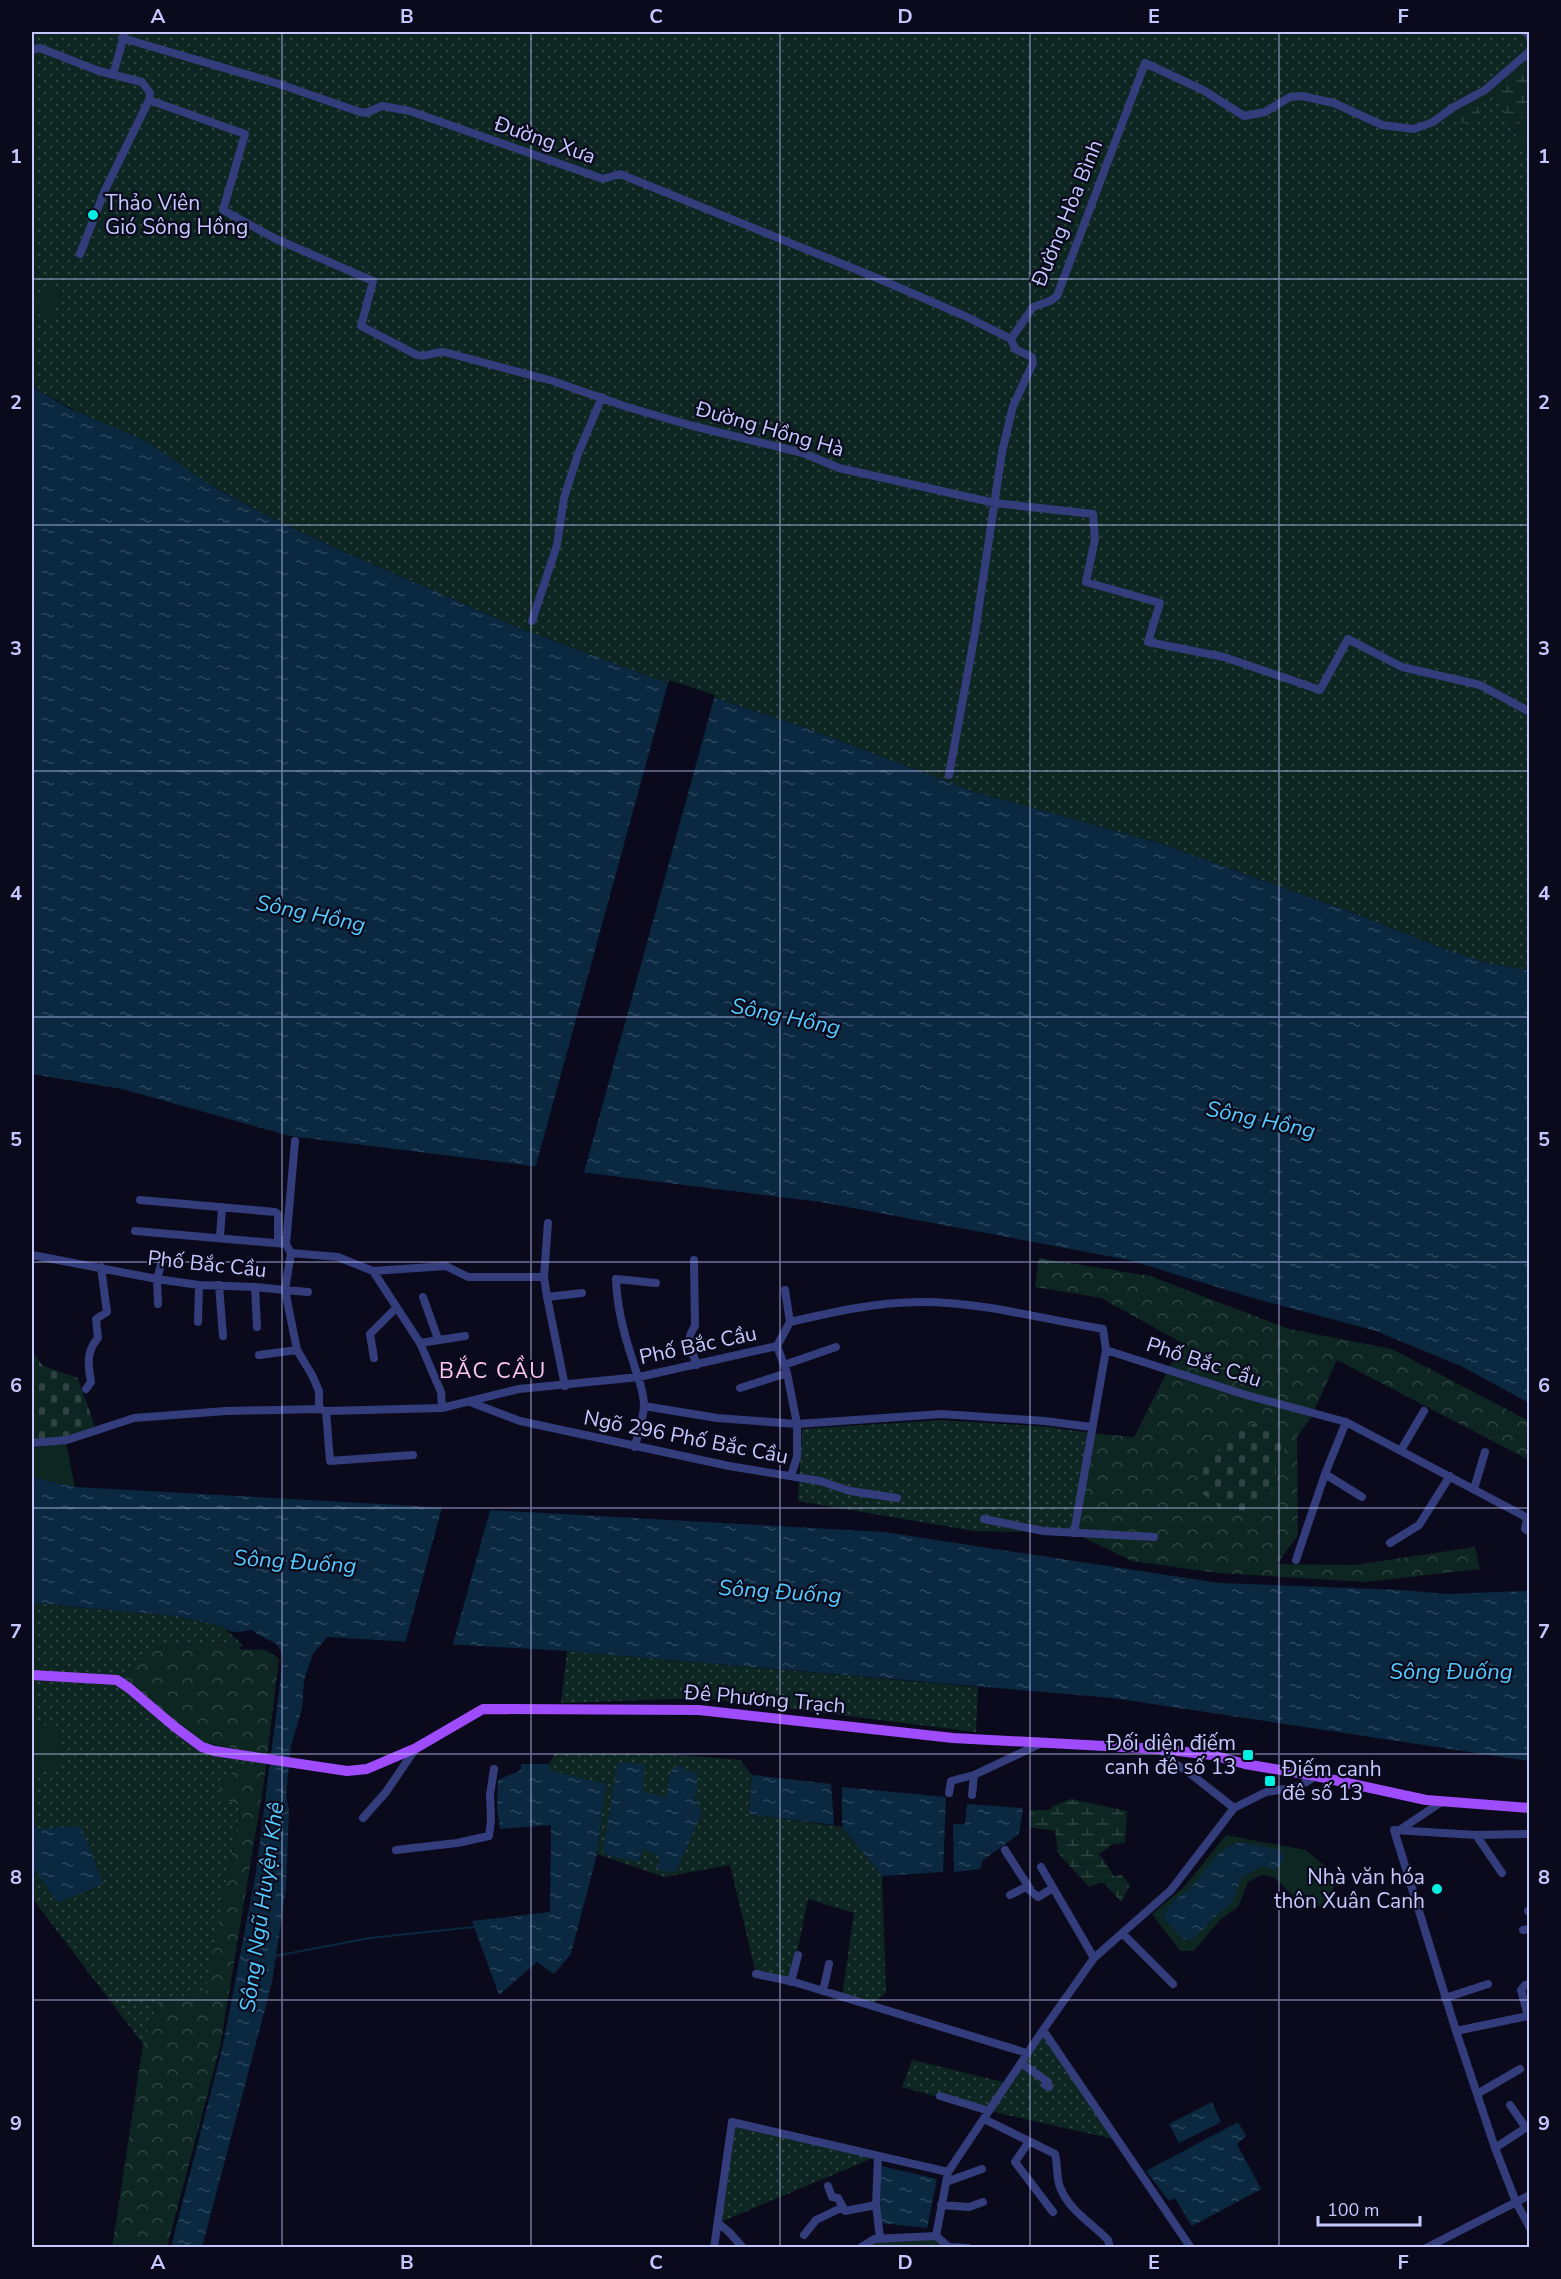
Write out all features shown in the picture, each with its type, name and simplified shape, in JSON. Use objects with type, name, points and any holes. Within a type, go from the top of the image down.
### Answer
[{"type":"main road","name":"Đê Phương Trạch","points":[[32,1675],[117,1680],[202,1747],[255,1758],[347,1771],[368,1769],[416,1748],[483,1709],[699,1710],[953,1738],[1161,1749],[1212,1755],[1245,1764],[1316,1776],[1426,1800],[1530,1808]]},
{"type":"street","points":[[1525,32],[1530,36]]},
{"type":"street","points":[[113,75],[124,35]]},
{"type":"street","name":"Đường Xưa","points":[[124,35],[360,112],[366,113],[382,106],[410,111],[603,179],[620,174],[887,283],[967,317],[1011,339]]},
{"type":"street","points":[[32,50],[40,48],[68,61],[142,82],[150,93],[149,100],[105,190],[80,254]]},
{"type":"street","name":"Đường Hòa Bình","points":[[1011,339],[1033,307],[1050,302],[1057,296],[1145,63],[1203,90],[1244,116],[1265,112],[1290,97],[1302,96],[1334,103],[1382,125],[1414,129],[1433,122],[1452,108],[1485,90],[1530,51]]},
{"type":"street","name":"Đường Hồng Hà","points":[[149,100],[245,134],[223,210],[276,239],[373,281],[360,326],[423,357],[434,352],[444,352],[553,381],[689,425],[803,453],[839,468],[995,503],[1093,514],[1095,539],[1086,582],[1160,603],[1148,642],[1211,653],[1320,690],[1348,639],[1402,667],[1480,686],[1530,712]]},
{"type":"street","points":[[949,775],[967,683],[1002,452],[1013,406],[1033,363],[1032,357],[1015,349],[1011,339]]},
{"type":"street","points":[[531,621],[557,545],[564,498],[602,397]]},
{"type":"street","points":[[295,1141],[285,1290],[308,1292]]},
{"type":"street","points":[[140,1200],[275,1212],[278,1214],[278,1238],[288,1246]]},
{"type":"street","points":[[220,1238],[222,1207]]},
{"type":"street","points":[[548,1223],[544,1277],[565,1386]]},
{"type":"street","points":[[135,1231],[288,1246],[338,1257],[373,1271],[446,1266],[468,1277],[544,1277]]},
{"type":"street","name":"Phố Bắc Cầu","points":[[32,1255],[199,1285],[285,1290],[297,1350],[319,1391],[322,1410],[442,1408],[519,1389],[639,1377],[777,1346],[789,1322]]},
{"type":"street","points":[[158,1304],[157,1279],[163,1258]]},
{"type":"street","points":[[694,1260],[695,1326],[689,1333],[688,1340],[697,1365]]},
{"type":"street","points":[[86,1389],[91,1382],[88,1364],[91,1346],[98,1338],[96,1319],[107,1312],[101,1267]]},
{"type":"street","points":[[373,1271],[420,1343],[441,1392],[442,1408]]},
{"type":"street","points":[[635,1447],[644,1406],[641,1381],[620,1314],[616,1279],[657,1282]]},
{"type":"street","points":[[198,1322],[199,1285]]},
{"type":"street","points":[[219,1285],[223,1336]]},
{"type":"street","points":[[255,1287],[256,1326]]},
{"type":"street","points":[[785,1290],[789,1322],[836,1311],[894,1303],[952,1304],[1011,1311],[1103,1329],[1106,1350],[1074,1533]]},
{"type":"street","points":[[547,1297],[582,1293]]},
{"type":"street","points":[[423,1297],[438,1339]]},
{"type":"street","points":[[374,1358],[370,1334],[396,1308]]},
{"type":"street","points":[[420,1343],[465,1336]]},
{"type":"street","points":[[777,1346],[785,1369],[797,1424],[797,1457],[791,1476]]},
{"type":"street","points":[[740,1388],[836,1347]]},
{"type":"street","points":[[259,1355],[297,1350]]},
{"type":"street","name":"Phố Bắc Cầu","points":[[1106,1350],[1246,1395],[1346,1422],[1525,1517],[1527,1520],[1525,1529],[1530,1532]]},
{"type":"street","name":"Ngõ 296 Phố Bắc Cầu","points":[[469,1402],[520,1421],[635,1447],[828,1483],[850,1491],[897,1498]]},
{"type":"street","points":[[644,1406],[717,1418],[797,1424],[942,1414],[1045,1421],[1091,1427]]},
{"type":"street","points":[[32,1443],[67,1440],[134,1418],[226,1411],[322,1410],[330,1461],[413,1455]]},
{"type":"street","points":[[1401,1450],[1424,1411]]},
{"type":"street","points":[[1296,1560],[1325,1474],[1346,1422]]},
{"type":"street","points":[[1474,1489],[1485,1452]]},
{"type":"street","points":[[1325,1474],[1362,1497]]},
{"type":"street","points":[[1390,1543],[1419,1525],[1450,1476]]},
{"type":"street","points":[[984,1519],[1043,1531],[1154,1537]]},
{"type":"street","points":[[949,1793],[951,1781],[974,1775],[1042,1743]]},
{"type":"street","points":[[363,1818],[386,1792],[416,1748]]},
{"type":"street","points":[[1161,1749],[1170,1761],[1187,1771],[1234,1808]]},
{"type":"street","points":[[396,1850],[457,1843],[489,1836],[490,1795],[495,1769]]},
{"type":"street","points":[[972,1795],[974,1775]]},
{"type":"street","points":[[936,2236],[948,2172],[1027,2053],[1094,1958],[1171,1890],[1234,1808],[1266,1792],[1298,1787],[1316,1776]]},
{"type":"street","points":[[1398,1831],[1443,1801]]},
{"type":"street","points":[[1530,1834],[1476,1835],[1394,1830],[1445,1998],[1495,2148],[1516,2202],[1530,2228]]},
{"type":"street","points":[[1476,1835],[1502,1873]]},
{"type":"street","points":[[1005,1850],[1030,1889],[1038,1897],[1053,1888]]},
{"type":"street","points":[[1041,1867],[1094,1958]]},
{"type":"street","points":[[1010,1894],[1026,1887],[1030,1889]]},
{"type":"street","points":[[1122,1933],[1173,1984]]},
{"type":"street","points":[[791,1982],[798,1955]]},
{"type":"street","points":[[823,1991],[829,1964]]},
{"type":"street","points":[[756,1974],[823,1991],[1027,2053]]},
{"type":"street","points":[[1456,2031],[1529,2017],[1521,1990],[1530,1983]]},
{"type":"street","points":[[1445,1998],[1488,1984]]},
{"type":"street","points":[[1043,2030],[1191,2247]]},
{"type":"street","points":[[1021,2062],[1048,2082],[1046,2085],[1049,2087]]},
{"type":"street","points":[[1477,2094],[1520,2068]]},
{"type":"street","points":[[940,2096],[986,2115],[1028,2143],[1054,2154],[1063,2193],[1071,2206],[1108,2240],[1110,2247]]},
{"type":"street","points":[[1495,2148],[1528,2126],[1510,2105]]},
{"type":"street","points":[[714,2247],[732,2122],[948,2172]]},
{"type":"street","points":[[1028,2143],[1015,2162],[1053,2212]]},
{"type":"street","points":[[878,2156],[876,2205],[880,2238]]},
{"type":"street","points":[[946,2182],[982,2169]]},
{"type":"street","points":[[828,2186],[832,2197],[838,2198],[843,2208],[848,2211],[876,2205]]},
{"type":"street","points":[[1426,2247],[1530,2195]]},
{"type":"street","points":[[941,2205],[969,2207],[984,2202]]},
{"type":"street","points":[[804,2235],[816,2220],[843,2208]]},
{"type":"street","points":[[717,2223],[743,2247]]},
{"type":"street","points":[[860,2247],[880,2238],[936,2236],[950,2247],[968,2247]]},
{"type":"green space","points":[[32,32],[1527,32],[1529,34],[1529,53],[1508,122],[1530,155],[1529,970],[1486,963],[1442,948],[1348,911],[1159,843],[975,792],[803,727],[662,681],[524,630],[271,518],[32,387]]},
{"type":"green space","points":[[1529,53],[1529,107],[1515,132],[1508,122],[1493,87]]},
{"type":"green space","points":[[1487,91],[1475,124],[1440,120]]},
{"type":"green space","points":[[1529,107],[1529,155],[1515,132]]},
{"type":"green space","points":[[45,286],[63,291],[52,319],[35,313]]},
{"type":"green space","points":[[1039,1258],[1150,1276],[1289,1329],[1392,1349],[1529,1421],[1529,1460],[1337,1360],[1310,1419],[1297,1437],[1298,1535],[1277,1564],[1354,1565],[1475,1547],[1480,1569],[1366,1582],[1218,1573],[1132,1561],[1074,1533],[1090,1433],[1134,1437],[1182,1343],[1101,1298],[1035,1287]]},
{"type":"green space","points":[[32,1352],[43,1366],[78,1378],[95,1427],[68,1438],[32,1441]]},
{"type":"green space","points":[[942,1420],[1050,1427],[1090,1433],[1074,1533],[974,1531],[798,1501],[802,1429]]},
{"type":"green space","points":[[1255,1424],[1282,1434],[1285,1444],[1276,1469],[1277,1485],[1255,1515],[1252,1512],[1221,1508],[1199,1491],[1202,1462],[1219,1451],[1245,1426]]},
{"type":"green space","points":[[66,1443],[75,1487],[32,1477],[32,1448]]},
{"type":"green space","points":[[32,1603],[177,1616],[221,1626],[243,1645],[238,1649],[219,1642],[151,1647],[120,1682],[210,1744],[238,1749],[239,1765],[220,1786],[241,1805],[205,1994],[159,1999],[143,2044],[32,1898]]},
{"type":"green space","points":[[220,1642],[238,1649],[266,1650],[279,1659],[264,1782],[220,2047],[167,2247],[112,2248],[143,2044],[159,1999],[205,1993],[241,1806],[220,1797],[220,1786],[239,1765],[238,1749],[197,1739],[120,1682],[151,1647]]},
{"type":"green space","points":[[567,1651],[978,1687],[976,1732],[703,1698],[561,1703]]},
{"type":"green space","points":[[32,1724],[62,1727],[57,1772],[32,1769]]},
{"type":"green space","points":[[555,1753],[669,1754],[740,1760],[752,1775],[749,1814],[842,1827],[882,1876],[886,1993],[870,2005],[842,1997],[854,1913],[808,1899],[791,1982],[756,1974],[730,1865],[664,1877],[597,1854],[606,1784],[548,1770]]},
{"type":"green space","points":[[1071,1799],[1127,1811],[1125,1843],[1113,1844],[1099,1854],[1115,1877],[1121,1874],[1130,1885],[1121,1902],[1103,1882],[1089,1887],[1058,1853],[1055,1831],[1029,1827],[1030,1810],[1050,1810],[1052,1806]]},
{"type":"green space","points":[[1226,1835],[1306,1850],[1340,1879],[1320,1906],[1305,1908],[1274,1877],[1262,1875],[1248,1882],[1238,1907],[1220,1920],[1194,1951],[1180,1951],[1152,1914],[1184,1887]]},
{"type":"green space","points":[[1043,2030],[1118,2140],[989,2111],[902,2087],[912,2060],[1007,2083]]},
{"type":"green space","points":[[732,2122],[878,2156],[718,2223]]},
{"type":"green space","points":[[936,2236],[950,2248],[860,2248],[874,2239]]},
{"type":"water","name":"Sông Hồng","points":[[32,387],[70,409],[146,441],[212,486],[271,518],[524,630],[662,681],[803,727],[975,792],[1159,843],[1348,911],[1442,948],[1486,963],[1529,970],[1529,1403],[1463,1367],[1376,1331],[1253,1298],[1129,1260],[821,1202],[290,1136],[122,1089],[32,1074]]},
{"type":"water","name":"Sông Đuống","points":[[32,1477],[75,1487],[884,1532],[1219,1583],[1447,1594],[1529,1591],[1529,1761],[1113,1698],[567,1651],[327,1637],[313,1654],[304,1680],[302,1708],[291,1746],[286,1795],[289,1810],[286,1888],[272,1983],[202,2247],[171,2247],[223,2045],[256,1872],[283,1660],[282,1653],[276,1644],[252,1630],[229,1631],[221,1626],[177,1616],[32,1603]]},
{"type":"water","points":[[620,1762],[645,1765],[643,1792],[666,1797],[672,1768],[684,1765],[686,1772],[697,1772],[697,1791],[694,1796],[702,1813],[676,1871],[665,1872],[656,1868],[660,1860],[658,1856],[643,1849],[639,1862],[607,1855],[603,1851],[617,1766]]},
{"type":"water","points":[[521,1764],[549,1764],[549,1770],[606,1784],[597,1854],[571,1954],[554,1974],[537,1962],[499,1995],[472,1921],[550,1912],[551,1825],[500,1829],[497,1808],[498,1780],[521,1770]]},
{"type":"water","points":[[752,1775],[831,1784],[834,1825],[749,1814]]},
{"type":"water","points":[[842,1787],[946,1797],[943,1872],[882,1876],[842,1827]]},
{"type":"water","points":[[967,1804],[1023,1808],[1019,1834],[983,1860],[980,1869],[954,1872],[953,1824],[965,1824]]},
{"type":"water","points":[[32,1821],[37,1829],[81,1826],[103,1884],[58,1903],[32,1865]]},
{"type":"water","points":[[1240,1842],[1280,1850],[1284,1857],[1280,1866],[1274,1870],[1262,1866],[1242,1877],[1232,1903],[1193,1939],[1184,1940],[1164,1919],[1167,1909],[1191,1887],[1218,1854]]},
{"type":"water","points":[[1212,2102],[1221,2122],[1179,2143],[1169,2124]]},
{"type":"water","points":[[1238,2122],[1246,2136],[1237,2144],[1261,2189],[1192,2226],[1175,2198],[1169,2201],[1146,2171]]},
{"type":"water","points":[[881,2166],[937,2179],[927,2228],[880,2223]]},
{"type":"pier","points":[[669,680],[715,695],[583,1176],[535,1169]]},
{"type":"pier","points":[[443,1504],[491,1507],[452,1647],[405,1644]]},
{"type":"waterway","name":"Sông Ngũ Huyện Khê","points":[[275,1956],[370,1938],[474,1927]]},
{"type":"place","name":"Thảo Viên Gió Sông Hồng","points":[[93,215]]},
{"type":"place","name":"Đối diện điếm canh đê số 13","points":[[1248,1755]]},
{"type":"place","name":"Điếm canh đê số 13","points":[[1270,1781]]},
{"type":"place","name":"Nhà văn hóa thôn Xuân Canh","points":[[1437,1889]]},
{"type":"district","name":"BẮC CẦU","points":[[493,1370]]}]
